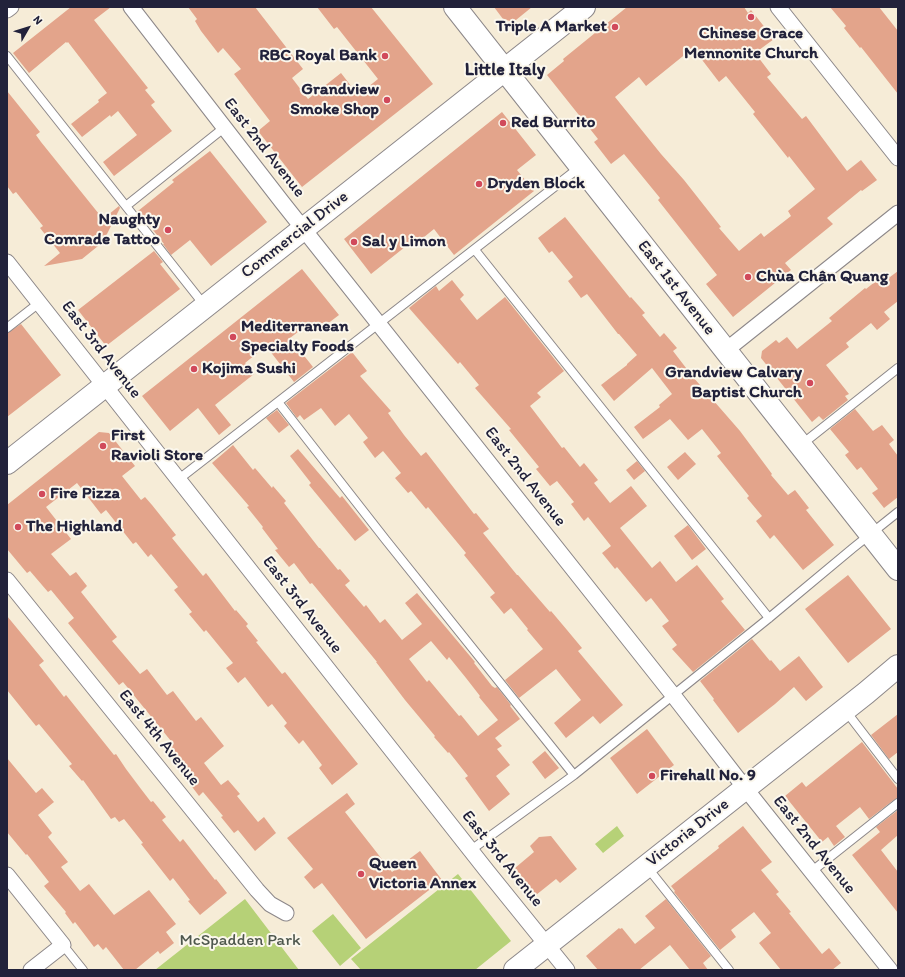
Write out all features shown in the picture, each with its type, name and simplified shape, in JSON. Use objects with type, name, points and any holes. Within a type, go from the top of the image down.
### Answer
[{"type":"street","points":[[7,10],[11,7]]},
{"type":"street","name":"East 2nd Avenue","points":[[131,7],[304,229],[890,970]]},
{"type":"street","name":"East 1st Avenue","points":[[455,7],[898,569]]},
{"type":"street","name":"Commercial Drive","points":[[7,463],[584,7]]},
{"type":"street","points":[[778,7],[898,158]]},
{"type":"street","points":[[725,351],[898,212]]},
{"type":"street","name":"East 3rd Avenue","points":[[7,262],[567,970]]},
{"type":"street","name":"East 4th Avenue","points":[[8,584],[257,890],[270,904],[286,913]]},
{"type":"street","name":"Victoria Drive","points":[[515,970],[845,710],[898,666]]},
{"type":"street","points":[[7,875],[63,945],[41,967]]},
{"type":"lane","points":[[7,56],[205,306]]},
{"type":"lane","points":[[126,206],[225,127]]},
{"type":"lane","points":[[179,479],[475,250],[580,166]]},
{"type":"lane","points":[[475,250],[769,618]]},
{"type":"lane","points":[[7,328],[39,302]]},
{"type":"lane","points":[[800,446],[898,368]]},
{"type":"lane","points":[[278,402],[385,539],[574,775]]},
{"type":"lane","points":[[471,850],[574,775],[898,512]]},
{"type":"lane","points":[[845,710],[898,779]]},
{"type":"lane","points":[[811,872],[898,803]]},
{"type":"lane","points":[[646,866],[729,970]]},
{"type":"lane","points":[[63,945],[82,970]]},
{"type":"green space","points":[[617,826],[624,836],[603,853],[595,844]]},
{"type":"green space","points":[[458,874],[511,941],[475,970],[361,970],[351,959]]},
{"type":"green space","name":"McSpadden Park","points":[[245,899],[299,970],[155,970]]},
{"type":"green space","points":[[333,914],[361,948],[340,966],[312,931]]},
{"type":"building","points":[[71,7],[111,7],[94,20],[148,88],[145,90],[155,102],[151,105],[172,131],[114,176],[103,162],[137,135],[118,111],[111,117],[110,115],[82,137],[71,124],[99,102],[98,100],[107,93],[68,42],[66,42],[29,73],[13,53]]},
{"type":"building","points":[[188,7],[255,7],[303,69],[292,78],[308,99],[341,73],[358,95],[378,79],[337,27],[334,29],[317,7],[371,7],[433,84],[302,187],[258,131],[270,121],[234,74],[241,69],[223,48],[218,53],[201,31],[195,21],[197,19]]},
{"type":"building","points":[[494,7],[532,7],[516,20],[510,21],[503,19]]},
{"type":"building","points":[[627,7],[744,7],[748,13],[751,10],[774,39],[755,53],[771,74],[767,77],[802,119],[806,116],[847,171],[861,160],[877,180],[862,191],[861,190],[827,218],[833,224],[785,263],[791,270],[733,317],[706,284],[717,275],[658,200],[660,198],[624,154],[611,164],[594,142],[598,139],[547,75],[564,61],[563,59]],"holes":[[[693,48],[719,82],[726,76],[755,112],[753,114],[815,189],[788,211],[791,216],[764,237],[761,233],[739,251],[719,228],[721,227],[684,180],[615,97],[639,77],[646,86]]]},
{"type":"building","points":[[830,7],[879,7],[898,31],[898,94],[844,28],[846,26]]},
{"type":"building","points":[[7,91],[40,132],[36,135],[41,142],[103,219],[119,206],[120,208],[103,242],[82,259],[44,266],[60,253],[40,228],[43,226],[16,192],[13,194],[7,186]]},
{"type":"building","points":[[502,112],[536,155],[517,170],[534,191],[454,255],[434,229],[413,246],[410,243],[371,274],[344,239]]},
{"type":"building","points":[[210,151],[267,222],[211,266],[190,240],[171,255],[138,211],[174,182],[172,180]]},
{"type":"building","points":[[565,217],[630,298],[631,297],[645,313],[642,315],[660,337],[664,333],[677,348],[673,351],[693,377],[740,431],[772,474],[771,475],[788,495],[795,490],[809,508],[806,510],[834,545],[803,570],[774,535],[770,539],[756,521],[762,516],[747,498],[749,496],[717,456],[721,453],[702,429],[688,440],[670,419],[643,439],[634,427],[660,407],[659,405],[672,394],[652,368],[614,401],[601,385],[627,365],[637,355],[618,334],[587,294],[581,298],[568,281],[573,277],[552,251],[549,253],[538,238]]},
{"type":"building","points":[[154,251],[163,262],[160,264],[180,289],[106,346],[78,310]]},
{"type":"building","points":[[302,269],[339,315],[318,331],[311,322],[290,338],[313,367],[294,382],[266,346],[245,363],[254,374],[215,405],[231,425],[219,435],[198,408],[170,431],[142,396]]},
{"type":"building","points":[[898,271],[898,301],[884,312],[890,319],[877,330],[871,323],[846,343],[849,347],[826,365],[849,394],[845,396],[848,400],[823,420],[819,416],[812,422],[761,358],[762,351],[776,340],[779,343],[787,337],[797,349],[832,321],[829,318],[865,288],[866,289],[886,273],[890,277]]},
{"type":"building","points":[[452,280],[464,295],[460,299],[477,320],[505,297],[564,371],[537,393],[541,397],[530,406],[562,448],[564,447],[580,467],[584,463],[598,480],[594,483],[610,503],[631,486],[647,506],[620,528],[652,568],[660,561],[676,582],[697,565],[724,599],[721,601],[745,630],[693,672],[672,649],[677,645],[662,626],[669,621],[651,598],[646,602],[617,567],[615,569],[602,553],[611,546],[588,517],[584,521],[571,504],[574,502],[557,481],[550,486],[536,469],[539,467],[509,430],[511,429],[475,388],[479,385],[460,362],[458,364],[409,308],[436,286],[439,291]]},
{"type":"building","points":[[21,324],[61,375],[7,417],[7,333]]},
{"type":"building","points":[[352,352],[367,371],[360,376],[391,411],[388,413],[404,435],[421,456],[426,452],[474,514],[476,513],[489,529],[483,533],[517,575],[550,612],[551,611],[582,648],[578,651],[623,705],[600,724],[593,716],[566,738],[554,723],[581,700],[556,669],[519,698],[505,680],[543,649],[527,630],[528,629],[511,608],[504,614],[490,597],[495,593],[464,555],[466,553],[428,507],[426,509],[411,491],[408,493],[395,478],[401,473],[383,451],[375,458],[363,442],[368,438],[349,414],[335,426],[321,408],[304,420],[300,415],[297,418],[286,403]]},
{"type":"building","points":[[855,409],[873,431],[882,425],[894,440],[889,444],[898,456],[898,497],[884,508],[872,493],[878,489],[861,467],[857,470],[845,455],[849,452],[830,429]]},
{"type":"building","points":[[277,410],[289,425],[279,433],[266,418]]},
{"type":"building","points":[[99,432],[109,433],[135,466],[122,476],[141,500],[145,497],[152,505],[176,535],[172,538],[203,576],[206,573],[235,611],[236,610],[248,624],[246,626],[258,641],[256,642],[282,674],[285,672],[358,764],[332,785],[319,768],[322,765],[303,740],[299,744],[284,726],[287,723],[272,704],[268,707],[245,677],[238,683],[226,668],[233,663],[206,630],[204,632],[189,614],[192,612],[174,590],[178,587],[151,554],[148,557],[136,542],[133,544],[106,510],[101,514],[77,483],[46,507],[71,539],[51,554],[70,576],[76,572],[87,586],[81,592],[117,637],[112,641],[140,674],[147,669],[167,695],[173,691],[196,721],[201,717],[224,746],[204,763],[221,785],[228,780],[240,794],[237,796],[258,822],[264,817],[276,833],[255,851],[238,830],[234,833],[221,817],[223,816],[203,792],[199,796],[187,780],[191,777],[166,745],[171,741],[123,682],[119,685],[68,623],[74,618],[51,590],[48,592],[30,571],[27,573],[7,549],[7,505]]},
{"type":"building","points":[[233,445],[253,470],[255,468],[272,488],[273,486],[286,501],[284,503],[319,548],[338,570],[340,569],[350,581],[345,585],[364,607],[366,605],[380,623],[385,619],[402,640],[422,624],[405,603],[417,593],[475,662],[474,663],[492,686],[495,688],[497,687],[520,719],[495,738],[502,746],[497,749],[510,765],[496,776],[510,794],[489,811],[465,778],[468,776],[449,752],[448,753],[434,737],[435,736],[405,700],[377,662],[312,583],[310,584],[294,563],[289,567],[275,550],[278,549],[247,507],[249,506],[212,463]],"holes":[[[431,641],[447,660],[449,657],[498,720],[478,736],[429,680],[427,682],[409,659]]]},
{"type":"building","points":[[298,449],[340,498],[342,496],[369,530],[355,541],[309,485],[311,483],[290,456]]},
{"type":"building","points":[[685,452],[696,464],[678,480],[667,467]]},
{"type":"building","points":[[637,461],[645,471],[634,480],[626,470]]},
{"type":"building","points":[[688,525],[706,549],[692,560],[674,536]]},
{"type":"building","points":[[848,575],[891,629],[848,663],[805,609]]},
{"type":"building","points":[[7,616],[44,661],[39,665],[64,697],[66,695],[114,755],[116,754],[151,802],[153,801],[166,817],[162,820],[180,842],[183,839],[227,893],[200,915],[188,901],[190,900],[173,878],[170,881],[141,844],[143,843],[124,819],[119,822],[115,817],[111,819],[83,780],[82,781],[69,766],[72,764],[39,724],[36,726],[7,690]]},
{"type":"building","points":[[752,639],[780,671],[799,656],[823,687],[806,701],[794,687],[738,733],[700,681]]},
{"type":"building","points":[[898,714],[898,752],[889,759],[871,735]]},
{"type":"building","points":[[647,729],[674,765],[637,794],[610,758]]},
{"type":"building","points":[[862,742],[898,789],[898,798],[869,819],[860,807],[836,826],[845,837],[834,846],[828,837],[822,842],[785,796],[802,782],[806,787]]},
{"type":"building","points":[[545,751],[559,768],[545,779],[532,762]]},
{"type":"building","points":[[7,758],[36,793],[42,788],[54,802],[38,815],[52,833],[48,837],[68,862],[61,867],[80,891],[89,884],[114,915],[149,890],[176,924],[166,932],[174,943],[160,954],[158,951],[135,970],[124,970],[106,947],[103,950],[98,944],[94,947],[75,922],[73,924],[65,913],[66,912],[44,886],[49,882],[7,832]]},
{"type":"building","points":[[347,793],[355,804],[345,812],[392,872],[420,851],[442,880],[366,939],[322,883],[314,889],[304,877],[313,869],[287,838]]},
{"type":"building","points":[[898,810],[898,835],[881,850],[898,872],[898,913],[852,855],[880,832],[876,827]]},
{"type":"building","points":[[743,826],[772,862],[761,870],[779,892],[776,894],[791,912],[789,913],[822,954],[829,948],[841,963],[832,970],[781,970],[759,943],[771,933],[754,912],[731,930],[736,937],[720,950],[674,892],[675,891],[671,886],[719,848],[718,846]]},
{"type":"building","points":[[551,836],[577,869],[560,883],[556,879],[536,895],[515,868],[534,852],[530,846],[539,837]]},
{"type":"building","points":[[666,899],[711,956],[703,963],[708,970],[690,970],[670,945],[639,970],[598,970],[586,956],[619,928],[622,928],[635,944],[655,928],[645,916]]},
{"type":"place","name":"Chinese Grace Mennonite Church","points":[[751,17]]},
{"type":"place","name":"Triple A Market","points":[[615,27]]},
{"type":"place","name":"RBC Royal Bank","points":[[385,56]]},
{"type":"place","name":"Grandview Smoke Shop","points":[[387,100]]},
{"type":"place","name":"Red Burrito","points":[[503,123]]},
{"type":"place","name":"Dryden Block","points":[[479,184]]},
{"type":"place","name":"Naughty Comrade Tattoo","points":[[168,230]]},
{"type":"place","name":"Sal y Limon","points":[[354,242]]},
{"type":"place","name":"Chùa Chân Quang","points":[[748,277]]},
{"type":"place","name":"Mediterranean Specialty Foods","points":[[233,337]]},
{"type":"place","name":"Kojima Sushi","points":[[194,369]]},
{"type":"place","name":"Grandview Calvary Baptist Church","points":[[810,383]]},
{"type":"place","name":"First Ravioli Store","points":[[103,446]]},
{"type":"place","name":"Fire Pizza","points":[[42,494]]},
{"type":"place","name":"The Highland","points":[[18,527]]},
{"type":"place","name":"Firehall No. 9","points":[[652,776]]},
{"type":"place","name":"Queen Victoria Annex","points":[[361,874]]},
{"type":"district","name":"Little Italy","points":[[505,70]]}]
